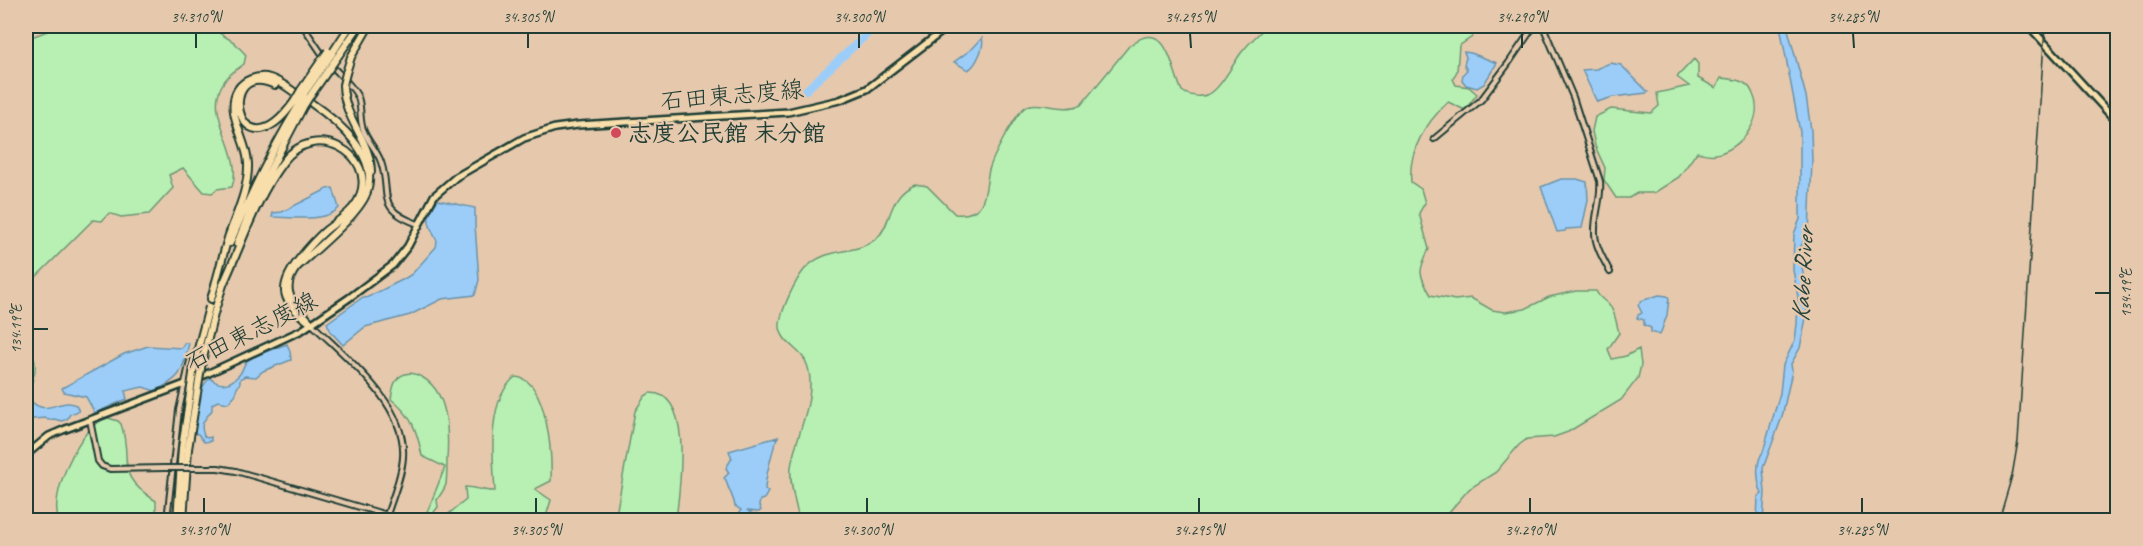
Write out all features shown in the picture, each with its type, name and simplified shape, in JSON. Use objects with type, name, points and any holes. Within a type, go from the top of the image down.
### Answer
[{"type":"highway","points":[[221,289],[255,199],[299,105],[350,26]]},
{"type":"highway","points":[[212,305],[248,200],[272,150],[324,65],[359,26]]},
{"type":"highway","points":[[312,324],[291,299],[288,292],[290,276],[361,204],[371,163],[347,111],[344,85],[351,57],[369,26]]},
{"type":"highway","points":[[177,520],[185,448],[212,305],[248,174],[247,150],[233,108],[234,97],[239,87],[253,78],[270,78],[311,101],[351,137],[361,152],[368,170],[366,184]]},
{"type":"highway","points":[[299,105],[278,122],[262,129],[253,128],[247,124],[238,111],[237,102],[240,93],[246,87],[261,81],[280,87],[329,120],[351,144],[363,165],[366,184]]},
{"type":"highway","points":[[212,305],[260,202],[273,177],[290,153],[307,143],[317,142],[338,146],[355,161],[366,184]]},
{"type":"highway","points":[[183,520],[185,448]]},
{"type":"main road","name":"石田東志度線","points":[[26,455],[49,436],[184,384],[291,336],[312,324],[393,265],[408,246],[434,196],[456,177],[536,134],[578,124],[788,112],[840,100],[867,89],[949,26]]},
{"type":"main road","points":[[2029,26],[2118,123]]},
{"type":"main road","points":[[2014,517],[2032,520]]},
{"type":"street","points":[[303,26],[315,46],[355,91],[362,108],[362,127],[382,164],[388,203],[393,211],[418,224]]},
{"type":"street","points":[[1434,139],[1481,100],[1534,26]]},
{"type":"street","points":[[1543,26],[1573,97],[1600,181],[1601,192],[1595,234],[1597,244],[1610,272]]},
{"type":"street","points":[[90,420],[98,461],[102,466],[110,469],[218,468],[236,471],[387,515],[403,459],[400,428],[382,394],[312,324]]},
{"type":"street","points":[[167,520],[174,444],[191,356]]},
{"type":"green space","points":[[61,26],[208,26],[234,42],[246,55],[244,64],[233,72],[222,85],[218,99],[218,113],[232,158],[234,172],[232,187],[217,189],[212,193],[204,192],[183,168],[169,175],[173,188],[149,214],[121,217],[109,213],[102,221],[93,220],[26,287],[26,39]]},
{"type":"green space","points":[[1267,26],[1475,26],[1472,37],[1459,46],[1457,71],[1453,79],[1456,85],[1469,87],[1477,94],[1465,110],[1448,102],[1425,129],[1412,159],[1411,182],[1421,189],[1425,203],[1419,213],[1429,249],[1421,268],[1422,277],[1431,295],[1455,300],[1471,298],[1492,310],[1505,312],[1525,309],[1549,297],[1576,291],[1596,291],[1612,309],[1619,333],[1608,349],[1612,359],[1626,356],[1639,349],[1641,365],[1638,378],[1621,400],[1568,432],[1554,437],[1527,439],[1496,472],[1469,489],[1442,520],[799,520],[792,487],[791,467],[808,403],[810,380],[805,360],[782,335],[780,324],[789,296],[804,270],[821,257],[859,248],[877,238],[895,202],[906,189],[915,184],[927,186],[955,214],[975,211],[984,198],[989,170],[995,156],[1023,109],[1034,105],[1065,108],[1081,105],[1129,46],[1142,38],[1152,37],[1160,41],[1166,48],[1182,91],[1202,96],[1218,87],[1241,53]]},
{"type":"green space","points":[[1694,59],[1698,64],[1698,78],[1716,88],[1721,78],[1739,81],[1749,87],[1756,104],[1756,113],[1748,132],[1734,146],[1725,151],[1711,155],[1697,152],[1679,177],[1654,193],[1637,193],[1629,198],[1616,198],[1604,180],[1605,168],[1595,146],[1592,131],[1595,117],[1611,109],[1651,113],[1659,106],[1657,93],[1689,86],[1677,77]]},
{"type":"green space","points":[[26,341],[35,360],[35,373],[26,392]]},
{"type":"green space","points":[[411,373],[424,378],[433,386],[440,396],[447,421],[446,484],[437,500],[438,507],[431,516],[434,520],[424,520],[445,467],[422,456],[409,418],[391,399],[398,378]]},
{"type":"green space","points":[[515,377],[526,381],[535,390],[546,420],[551,481],[535,489],[551,500],[545,520],[441,520],[466,500],[465,487],[495,491],[493,431],[495,415],[499,400]]},
{"type":"green space","points":[[650,393],[664,397],[673,408],[679,425],[681,467],[676,520],[615,520],[635,411],[645,396]]},
{"type":"green space","points":[[108,418],[121,424],[129,475],[142,491],[156,501],[156,520],[58,520],[59,491],[67,466],[89,430],[98,422]]},
{"type":"water","name":"Kabe River","points":[[1780,26],[1787,26],[1806,96],[1811,130],[1809,233],[1801,246],[1807,313],[1800,348],[1791,364],[1792,371],[1782,417],[1763,468],[1765,493],[1763,520],[1757,520],[1758,497],[1762,494],[1758,478],[1760,456],[1780,393],[1783,365],[1795,340],[1797,324],[1798,297],[1793,270],[1794,234],[1800,219],[1800,132]]},
{"type":"water","points":[[982,38],[981,51],[971,68],[968,70],[954,62],[973,48]]},
{"type":"water","points":[[1464,52],[1497,63],[1484,84],[1477,88],[1466,85],[1462,80],[1467,70],[1464,65],[1466,57]]},
{"type":"water","points":[[1610,63],[1621,65],[1648,92],[1613,97],[1597,102],[1582,70],[1596,69]]},
{"type":"water","points":[[1561,179],[1577,179],[1587,182],[1588,200],[1582,228],[1557,232],[1541,187]]},
{"type":"water","points":[[333,188],[339,208],[333,213],[307,218],[272,217],[273,213],[282,212]]},
{"type":"water","points":[[438,200],[475,208],[479,280],[475,295],[442,299],[410,315],[365,327],[343,345],[331,332],[327,323],[363,297],[366,298],[412,274],[436,247],[437,241],[431,230],[429,216]]},
{"type":"water","points":[[1659,295],[1669,298],[1667,315],[1660,335],[1651,332],[1651,328],[1644,325],[1644,320],[1637,318],[1642,313],[1638,305],[1641,301]]},
{"type":"water","points":[[184,343],[189,343],[180,373],[171,382],[155,391],[143,387],[125,391],[127,399],[95,413],[86,397],[64,392],[62,388],[124,354],[148,346],[182,348]]},
{"type":"water","points":[[287,344],[291,360],[263,371],[256,377],[245,376],[240,379],[236,394],[228,403],[218,401],[212,404],[212,410],[202,427],[204,436],[211,437],[211,441],[204,442],[198,434],[194,433],[199,396],[210,378],[217,383],[229,383],[239,375],[250,359]]},
{"type":"water","points":[[30,392],[30,400],[36,405],[47,407],[70,403],[76,405],[79,411],[70,414],[62,421],[46,418],[33,419],[26,427],[26,394]]},
{"type":"water","points":[[778,437],[766,478],[765,489],[768,492],[764,499],[760,500],[761,510],[759,512],[748,511],[753,515],[745,517],[735,506],[724,478],[729,473],[726,468],[732,458],[729,451]]},
{"type":"waterway","points":[[806,90],[876,26]]},
{"type":"railway","points":[[1999,520],[2012,476],[2018,441],[2045,26]]},
{"type":"place","name":"志度公民館 末分館","points":[[616,133]]}]
